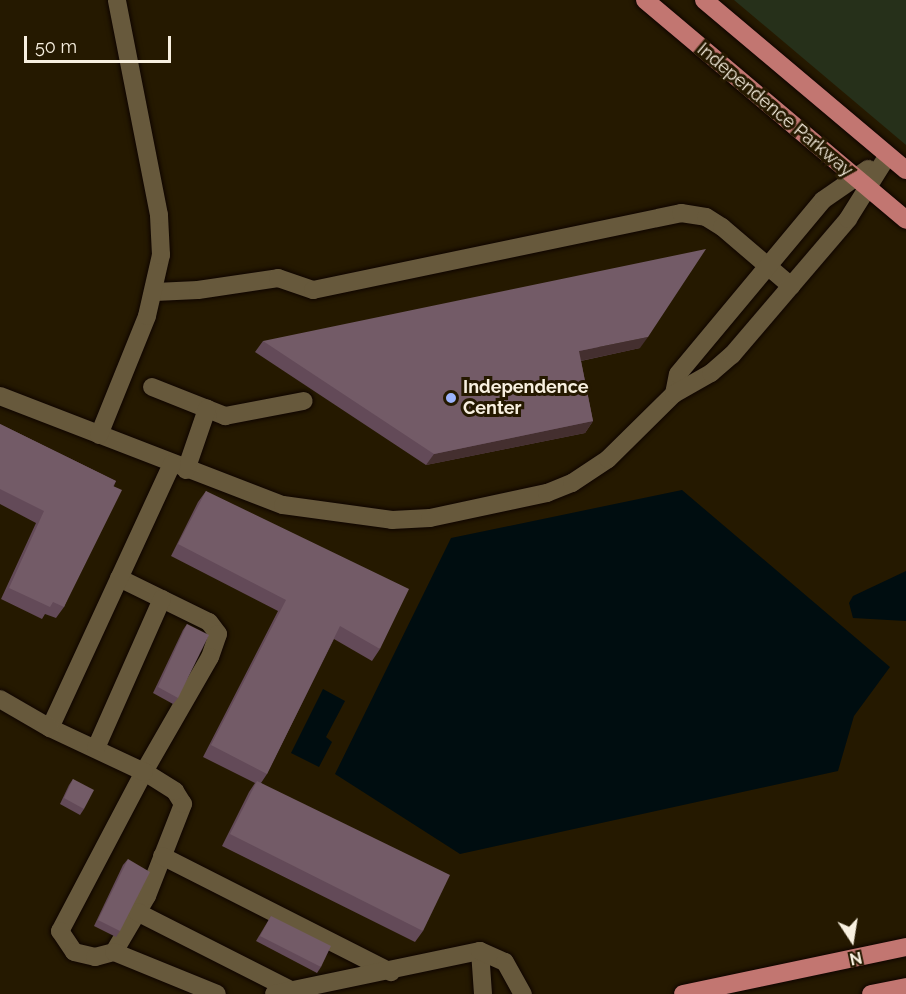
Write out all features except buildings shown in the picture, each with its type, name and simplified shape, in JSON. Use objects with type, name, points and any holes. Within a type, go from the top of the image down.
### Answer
[{"type":"main road","name":"Independence Parkway","points":[[645,0],[906,220]]},
{"type":"main road","points":[[704,0],[906,170]]},
{"type":"main road","points":[[683,994],[906,947]]},
{"type":"main road","points":[[871,994],[906,987]]},
{"type":"lane","points":[[99,435],[155,292],[161,255],[159,215],[117,0]]},
{"type":"lane","points":[[674,394],[678,374],[823,200],[861,183],[888,154]]},
{"type":"lane","points":[[0,395],[179,467],[283,505],[392,520],[430,518],[547,493],[572,483],[608,459],[674,394],[711,373],[732,355],[848,219],[861,183]]},
{"type":"lane","points":[[155,292],[198,290],[278,278],[314,290],[681,213],[706,217],[791,286]]},
{"type":"lane","points":[[152,387],[225,416],[304,401]]},
{"type":"lane","points":[[50,728],[119,578],[179,467],[207,409]]},
{"type":"lane","points":[[119,578],[208,622],[218,634],[210,657],[144,772],[60,931],[74,952],[95,957],[114,952],[217,994]]},
{"type":"lane","points":[[96,748],[162,599]]},
{"type":"lane","points":[[0,699],[50,728],[144,772],[175,791],[183,804],[137,912],[114,952]]},
{"type":"lane","points":[[162,856],[390,972]]},
{"type":"lane","points":[[137,912],[282,992],[390,972],[480,951],[505,962],[523,994]]},
{"type":"lane","points":[[480,951],[483,994]]},
{"type":"green space","points":[[734,0],[906,0],[906,145]]},
{"type":"shaded area","points":[[682,490],[890,667],[854,716],[838,771],[460,854],[335,774],[451,538]]},
{"type":"shaded area","points":[[906,571],[906,621],[853,618],[849,603],[853,596]]},
{"type":"shaded area","points":[[323,689],[345,701],[326,737],[332,742],[319,767],[291,753]]},
{"type":"place","name":"Independence Center","points":[[451,398]]}]
